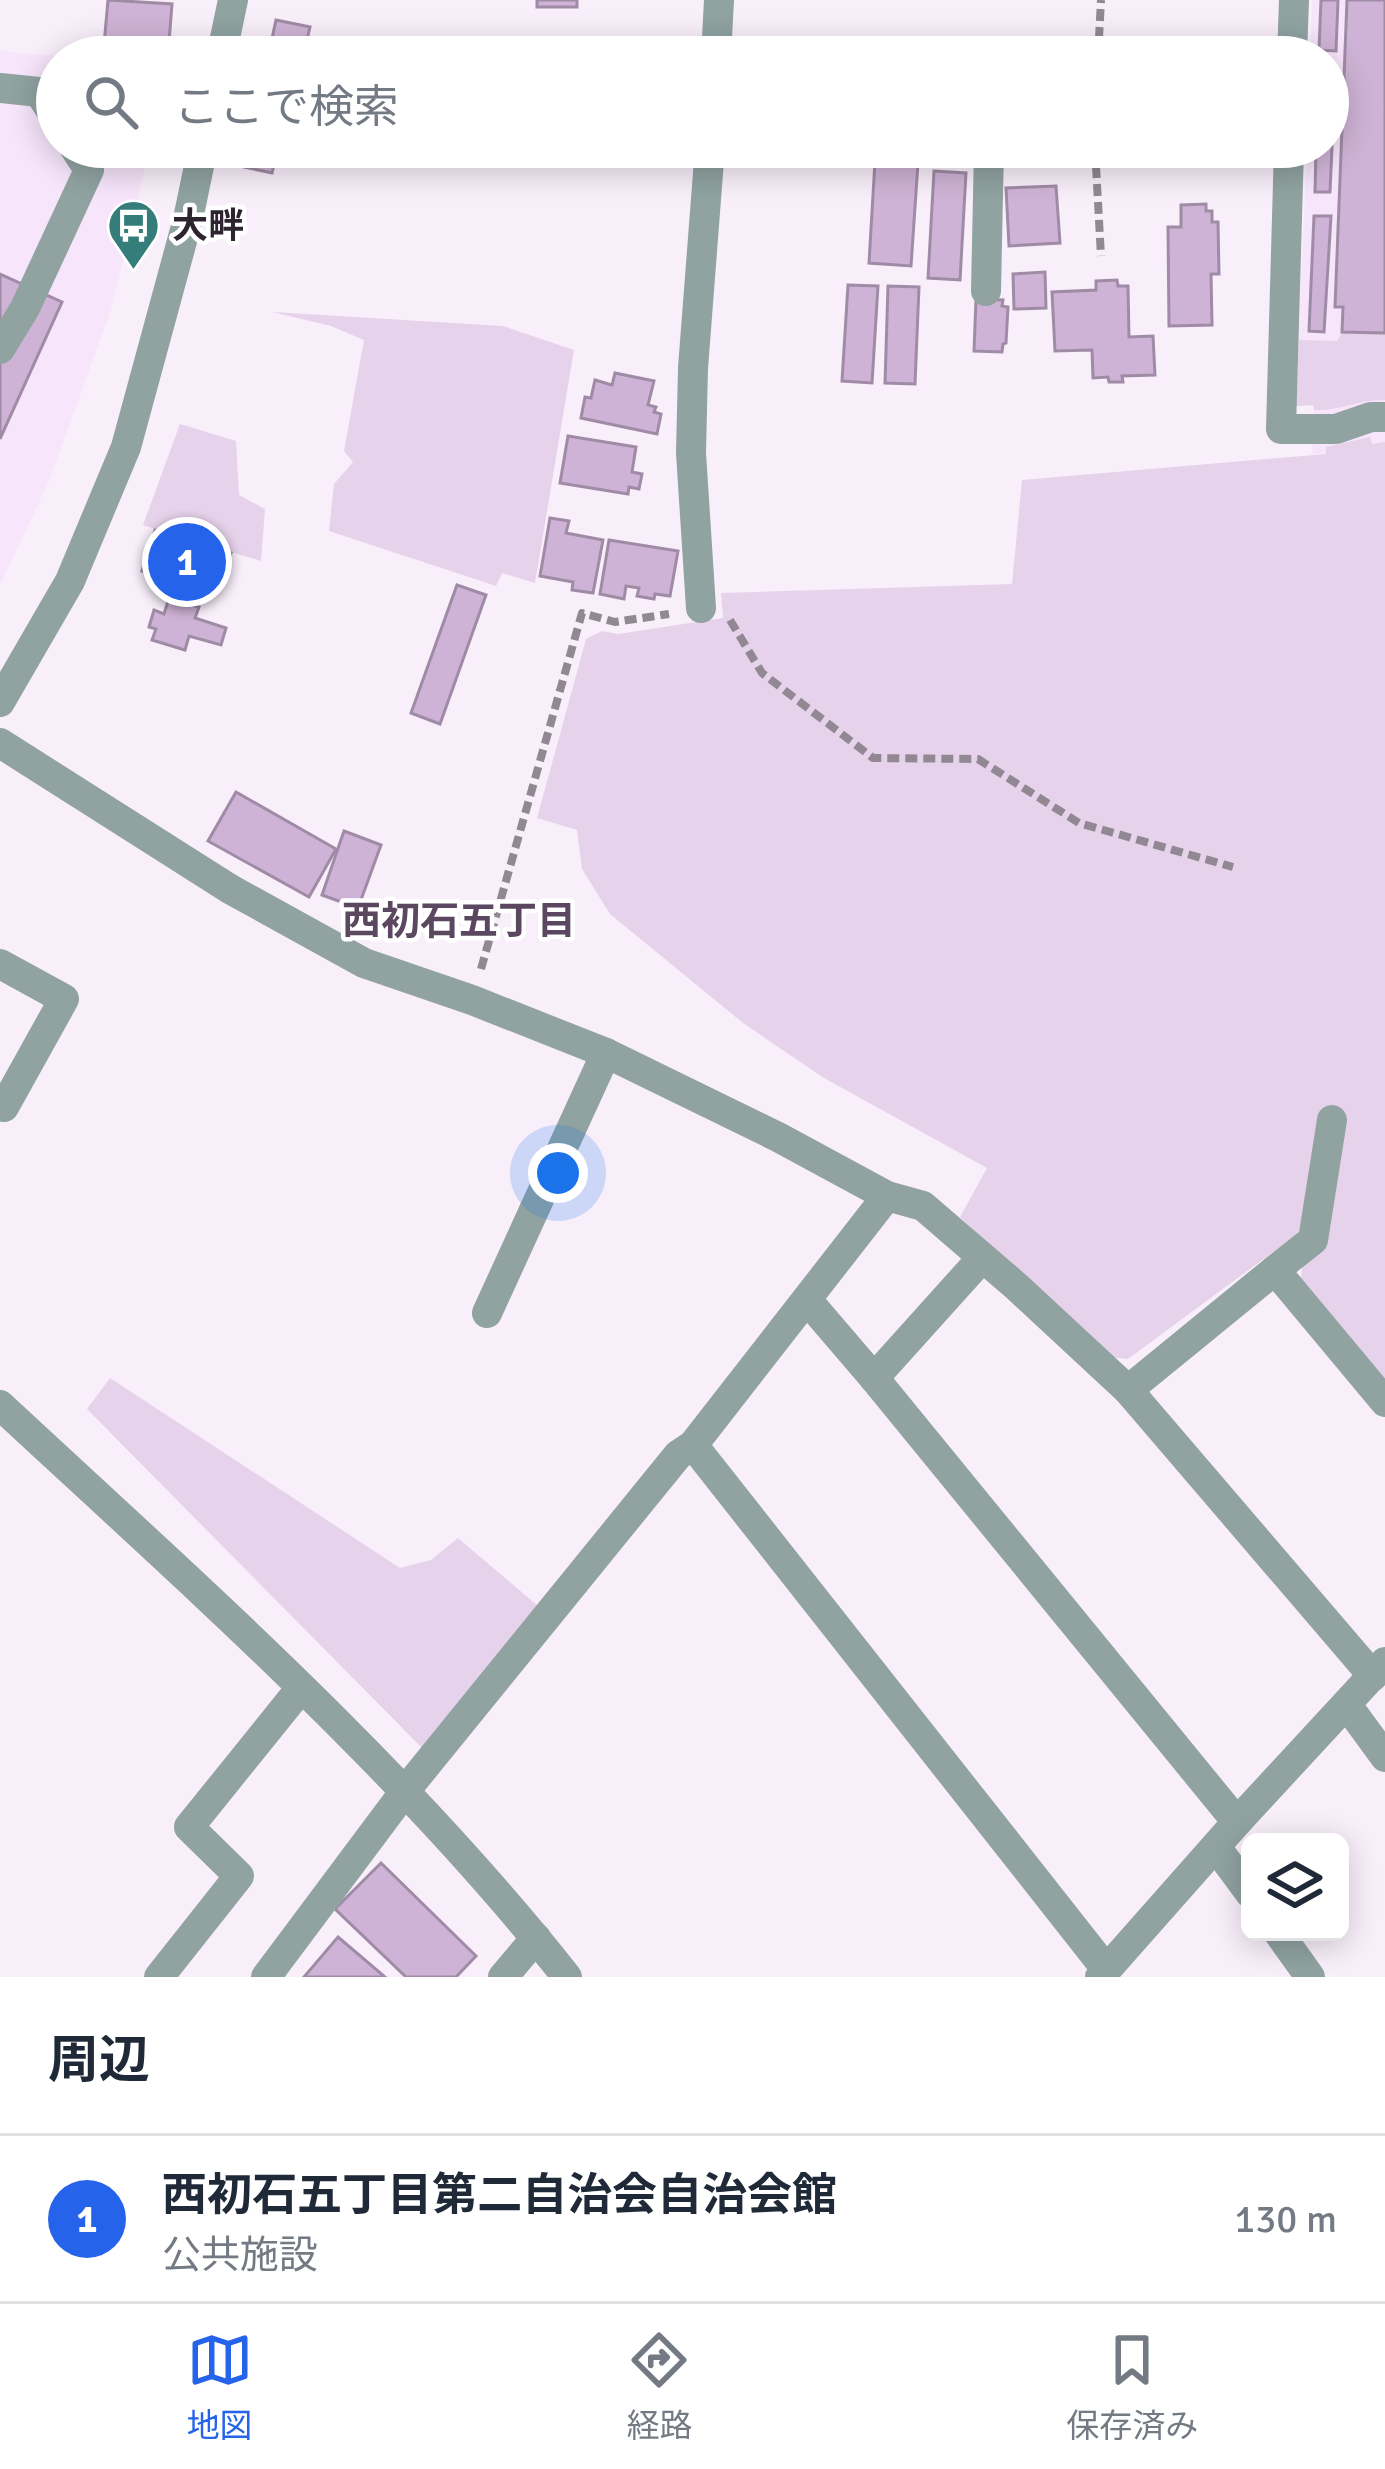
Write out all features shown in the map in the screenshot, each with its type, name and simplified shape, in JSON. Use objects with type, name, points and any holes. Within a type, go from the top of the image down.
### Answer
[{"type":"street","points":[[225,36],[233,0]]},
{"type":"street","points":[[717,36],[719,0]]},
{"type":"street","points":[[1293,36],[1294,0]]},
{"type":"street","points":[[0,88],[36,92]]},
{"type":"street","points":[[0,349],[25,308],[88,168]]},
{"type":"street","points":[[0,701],[70,581],[126,448],[198,168]]},
{"type":"street","points":[[701,608],[693,368],[708,168]]},
{"type":"street","points":[[986,291],[989,168]]},
{"type":"street","points":[[1288,168],[1281,429],[1336,429],[1385,417]]},
{"type":"street","points":[[0,743],[230,889],[364,963],[606,1053],[887,1196],[923,1206],[1128,1390],[1379,1669],[1103,1973],[693,1445]]},
{"type":"street","points":[[0,964],[64,999],[4,1107]]},
{"type":"street","points":[[488,1313],[606,1053]]},
{"type":"street","points":[[1128,1390],[1313,1240],[1332,1120]]},
{"type":"street","points":[[266,1977],[405,1792],[678,1455],[693,1445],[887,1196]]},
{"type":"street","points":[[874,1378],[982,1258]]},
{"type":"street","points":[[1275,1270],[1385,1402]]},
{"type":"street","points":[[808,1301],[1238,1822]]},
{"type":"street","points":[[0,1405],[405,1792],[567,1977]]},
{"type":"street","points":[[159,1977],[239,1876],[189,1827],[301,1688]]},
{"type":"street","points":[[1347,1705],[1385,1757]]},
{"type":"street","points":[[1216,1846],[1241,1881]]},
{"type":"street","points":[[503,1977],[536,1939]]},
{"type":"street","points":[[1284,1941],[1310,1977]]},
{"type":"path","points":[[1099,36],[1101,0]]},
{"type":"path","points":[[1096,168],[1102,256]]},
{"type":"path","points":[[472,1000],[582,613],[615,622],[722,606],[762,673],[873,758],[978,759],[1079,823],[1232,867]]},
{"type":"shaded area","points":[[1312,0],[1385,0],[1385,452],[1312,454],[1314,406],[1296,406],[1306,168],[1349,168],[1349,36],[1311,36]]},
{"type":"shaded area","points":[[0,51],[36,54],[36,168],[145,168],[108,318],[49,481],[0,585]]},
{"type":"shaded area","points":[[272,312],[503,326],[574,350],[535,583],[502,573],[496,586],[329,531],[334,484],[353,462],[344,451],[364,340],[331,326]]},
{"type":"shaded area","points":[[1342,332],[1385,333],[1385,400],[1324,410],[1296,406],[1299,340],[1337,341]]},
{"type":"shaded area","points":[[180,424],[236,441],[239,495],[265,509],[261,561],[143,525]]},
{"type":"shaded area","points":[[1370,437],[1372,444],[1385,442],[1385,1385],[1300,1285],[1303,1263],[1325,1247],[1346,1115],[1321,1111],[1300,1232],[1128,1359],[1108,1357],[960,1217],[987,1168],[824,1078],[743,1023],[610,914],[582,869],[577,830],[537,818],[586,639],[602,631],[618,634],[723,618],[721,593],[1012,584],[1022,480],[1326,454],[1326,447]]},
{"type":"shaded area","points":[[110,1378],[400,1568],[431,1560],[458,1538],[545,1612],[427,1753],[87,1409]]},
{"type":"building","points":[[108,0],[172,4],[169,36],[105,36]]},
{"type":"building","points":[[537,0],[577,0],[577,7],[537,7]]},
{"type":"building","points":[[1321,0],[1338,0],[1337,36],[1320,36]]},
{"type":"building","points":[[1347,0],[1385,0],[1385,333],[1342,332],[1343,307],[1335,307],[1340,168],[1349,168]]},
{"type":"building","points":[[276,20],[310,27],[308,36],[273,36]]},
{"type":"building","points":[[875,168],[918,168],[911,266],[869,263]]},
{"type":"building","points":[[1316,168],[1331,168],[1330,192],[1315,192]]},
{"type":"building","points":[[934,171],[966,173],[960,280],[928,278]]},
{"type":"building","points":[[1056,186],[1060,243],[1009,246],[1006,188]]},
{"type":"building","points":[[1206,204],[1212,222],[1218,222],[1219,274],[1211,274],[1212,325],[1169,326],[1168,227],[1181,227],[1181,205]]},
{"type":"building","points":[[1314,216],[1331,216],[1324,332],[1309,331]]},
{"type":"building","points":[[1045,272],[1046,308],[1014,309],[1013,274]]},
{"type":"building","points":[[0,274],[62,302],[0,439]]},
{"type":"building","points":[[1117,280],[1118,286],[1128,286],[1129,337],[1153,336],[1155,375],[1122,376],[1123,382],[1109,382],[1108,377],[1093,378],[1092,350],[1055,351],[1052,292],[1096,290],[1096,281]]},
{"type":"building","points":[[848,285],[878,286],[872,383],[842,381]]},
{"type":"building","points":[[888,286],[919,287],[915,384],[885,383]]},
{"type":"building","points":[[976,299],[1003,300],[1002,306],[1008,307],[1002,352],[974,351]]},
{"type":"building","points":[[615,373],[654,381],[648,405],[661,414],[657,434],[581,418],[595,380],[612,385]]},
{"type":"building","points":[[568,436],[636,447],[632,472],[642,474],[639,489],[629,487],[628,494],[560,483]]},
{"type":"building","points":[[550,518],[569,521],[566,533],[603,540],[593,593],[572,590],[573,582],[540,576]]},
{"type":"building","points":[[155,530],[231,553],[220,586],[202,581],[200,588],[142,571]]},
{"type":"building","points":[[609,540],[678,551],[670,596],[637,596],[639,588],[626,586],[624,599],[600,594]]},
{"type":"building","points":[[457,585],[486,595],[440,724],[411,713]]},
{"type":"building","points":[[169,598],[199,607],[195,618],[226,628],[221,645],[189,636],[185,650],[152,640],[156,629],[149,627],[154,610],[164,614]]},
{"type":"building","points":[[236,792],[336,849],[309,897],[208,841]]},
{"type":"building","points":[[344,831],[381,845],[358,908],[322,895]]},
{"type":"building","points":[[381,1863],[476,1956],[456,1977],[406,1977],[335,1909]]},
{"type":"building","points":[[338,1937],[385,1977],[304,1977]]},
{"type":"place","name":"大畔","points":[[133,271]]},
{"type":"place","name":"西初石五丁目第二自治会自治会館","points":[[187,562]]},
{"type":"district","name":"西初石五丁目","points":[[459,920]]}]
